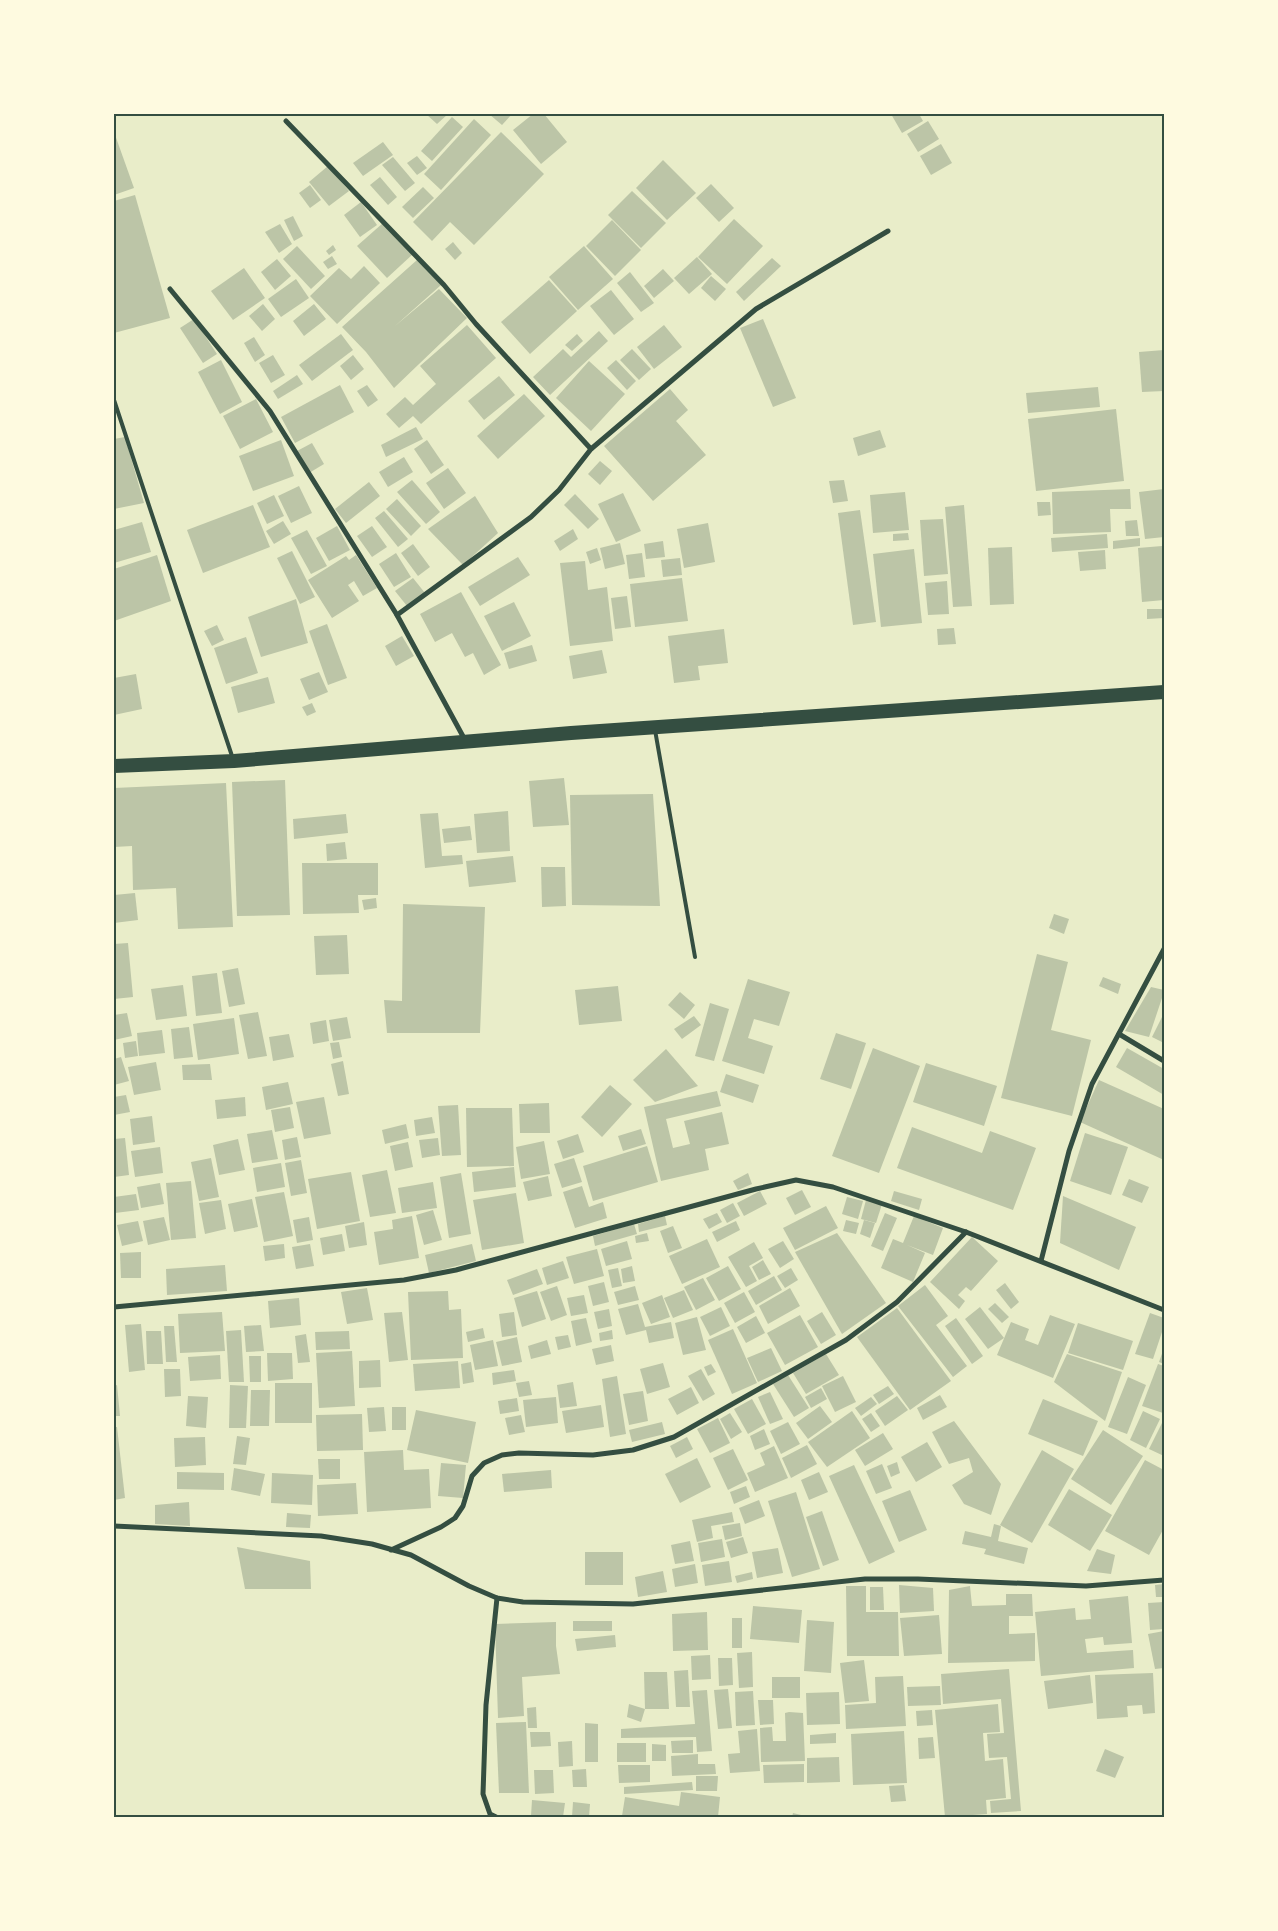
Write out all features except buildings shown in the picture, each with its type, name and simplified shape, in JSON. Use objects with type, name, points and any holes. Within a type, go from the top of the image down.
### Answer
[{"type":"highway","points":[[114,766],[234,761],[571,733],[1164,692]]},
{"type":"street","points":[[286,121],[444,285],[476,324],[591,449]]},
{"type":"street","points":[[397,615],[532,517],[558,490],[591,449],[756,309],[888,231]]},
{"type":"street","points":[[170,290],[270,411],[397,615],[466,742]]},
{"type":"street","points":[[1041,1261],[1069,1151],[1092,1084],[1164,949]]},
{"type":"street","points":[[1119,1034],[1164,1061]]},
{"type":"street","points":[[114,1307],[404,1280],[456,1270],[796,1180],[833,1187],[966,1232],[1164,1310]]},
{"type":"street","points":[[391,1550],[441,1527],[455,1518],[464,1506],[472,1476],[484,1463],[502,1455],[519,1452],[593,1455],[633,1450],[674,1437],[756,1392],[846,1340],[896,1302],[966,1232]]},
{"type":"street","points":[[114,1526],[322,1536],[372,1544],[411,1555],[497,1598],[522,1602],[633,1604],[864,1579],[918,1579],[1086,1586],[1164,1580]]},
{"type":"street","points":[[496,1817],[490,1814],[483,1794],[486,1705],[497,1598]]},
{"type":"lane","points":[[114,400],[234,761]]},
{"type":"lane","points":[[654,728],[695,957]]}]
